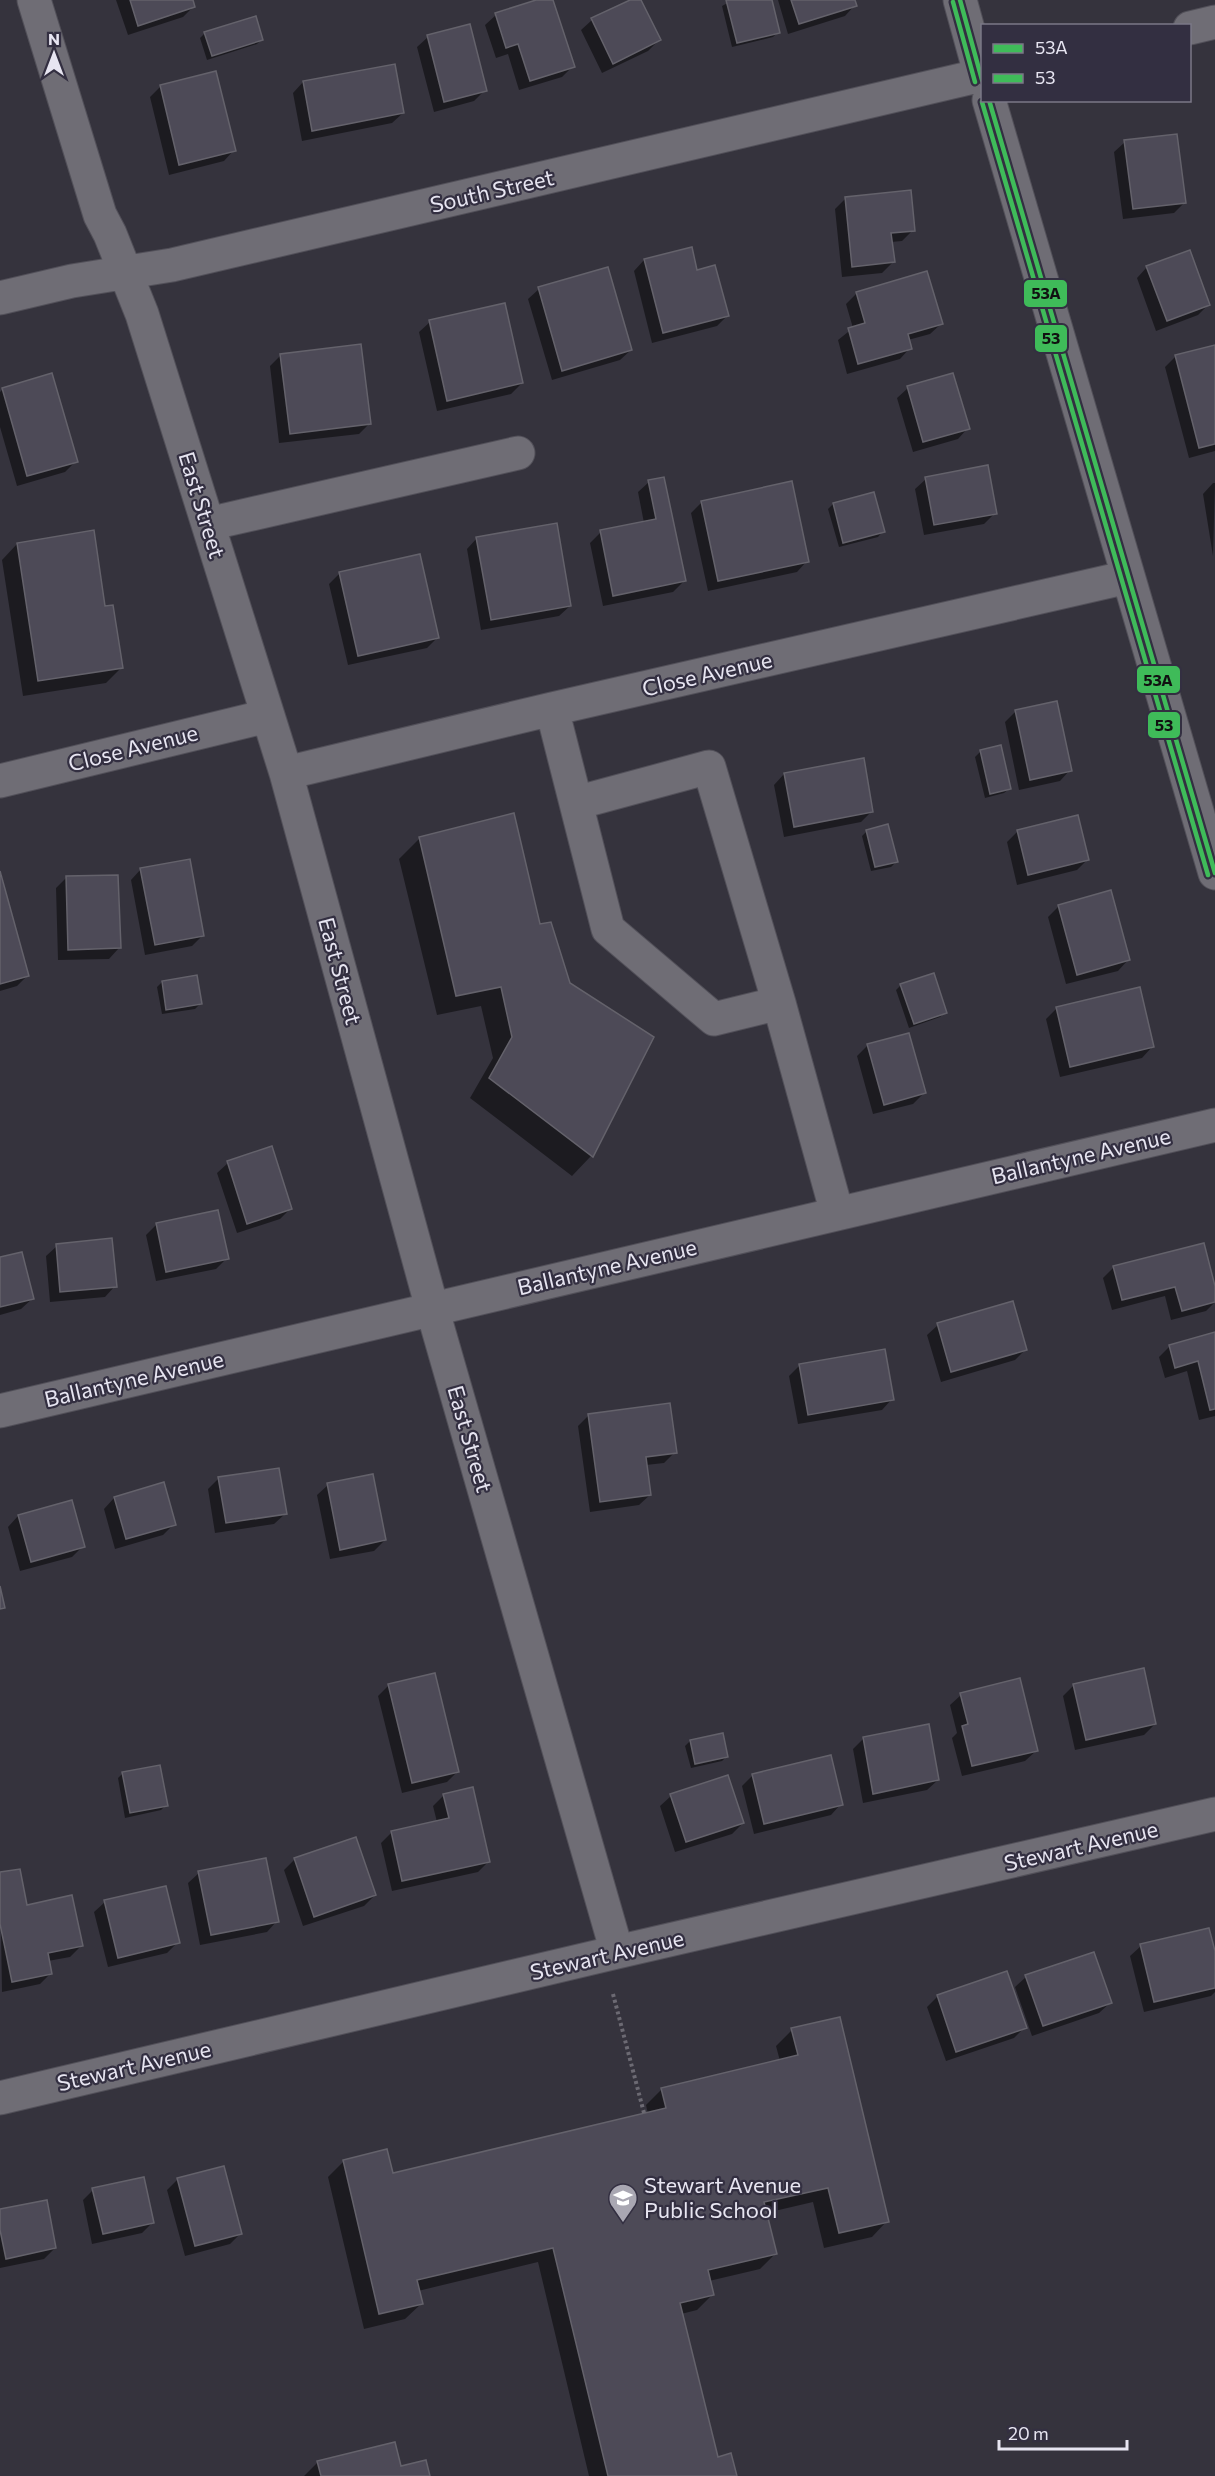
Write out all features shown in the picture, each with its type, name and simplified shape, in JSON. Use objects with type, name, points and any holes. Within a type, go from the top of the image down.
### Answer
[{"type":"street","name":"East Street","points":[[34,0],[100,215],[142,314],[286,773],[432,1308],[617,1952]]},
{"type":"street","points":[[960,0],[981,73]]},
{"type":"street","points":[[1191,28],[1215,22]]},
{"type":"street","name":"South Street","points":[[0,298],[72,281],[172,265],[981,84]]},
{"type":"street","points":[[990,102],[1215,873]]},
{"type":"street","points":[[208,524],[518,453]]},
{"type":"street","name":"Close Avenue","points":[[286,773],[552,709],[1128,577]]},
{"type":"street","points":[[552,709],[608,929],[714,1019],[779,1003]]},
{"type":"street","name":"Close Avenue","points":[[0,780],[267,716]]},
{"type":"street","points":[[576,804],[709,767],[779,1003],[837,1213]]},
{"type":"street","name":"Ballantyne Avenue","points":[[0,1410],[1215,1125]]},
{"type":"street","name":"Stewart Avenue","points":[[0,2098],[1215,1814]]},
{"type":"path","points":[[613,1995],[644,2113]]},
{"type":"building","points":[[130,0],[193,0],[195,7],[138,26]]},
{"type":"building","points":[[536,0],[553,0],[575,67],[530,81],[518,44],[506,48],[495,13]]},
{"type":"building","points":[[630,0],[641,0],[661,40],[613,64],[591,18]]},
{"type":"building","points":[[726,0],[772,0],[780,33],[737,43]]},
{"type":"building","points":[[791,0],[855,0],[857,6],[799,24]]},
{"type":"building","points":[[256,16],[263,40],[212,56],[204,32]]},
{"type":"building","points":[[470,24],[487,91],[444,102],[427,35]]},
{"type":"building","points":[[395,64],[404,113],[312,131],[303,81]]},
{"type":"building","points":[[216,71],[236,151],[179,165],[160,85]]},
{"type":"building","points":[[1177,134],[1186,203],[1133,209],[1124,140]]},
{"type":"building","points":[[911,190],[915,231],[891,233],[895,262],[852,267],[845,197]]},
{"type":"building","points":[[692,247],[697,270],[715,265],[729,316],[663,333],[644,259]]},
{"type":"building","points":[[1190,250],[1210,305],[1167,321],[1146,266]]},
{"type":"building","points":[[608,267],[632,350],[562,371],[538,287]]},
{"type":"building","points":[[927,271],[943,324],[908,334],[912,349],[858,364],[848,328],[865,323],[856,292]]},
{"type":"building","points":[[505,303],[523,383],[447,401],[429,320]]},
{"type":"building","points":[[361,344],[371,424],[290,434],[280,354]]},
{"type":"building","points":[[1215,345],[1215,444],[1199,448],[1175,355]]},
{"type":"building","points":[[52,373],[78,462],[27,476],[2,388]]},
{"type":"building","points":[[953,373],[970,429],[923,442],[907,386]]},
{"type":"building","points":[[988,465],[997,514],[934,525],[925,477]]},
{"type":"building","points":[[664,477],[686,581],[613,596],[600,530],[656,519],[648,480]]},
{"type":"building","points":[[792,481],[809,562],[718,581],[701,501]]},
{"type":"building","points":[[874,492],[885,532],[843,543],[833,503]]},
{"type":"building","points":[[557,523],[571,606],[491,620],[476,537]]},
{"type":"building","points":[[94,530],[105,606],[113,605],[123,668],[38,681],[17,543]]},
{"type":"building","points":[[420,554],[439,638],[358,656],[339,572]]},
{"type":"building","points":[[1057,701],[1072,771],[1030,780],[1015,710]]},
{"type":"building","points":[[1001,745],[1011,789],[990,794],[980,750]]},
{"type":"building","points":[[864,758],[873,812],[794,827],[784,773]]},
{"type":"building","points":[[514,813],[540,924],[551,922],[570,983],[654,1037],[593,1157],[489,1078],[512,1037],[501,987],[456,996],[419,837]]},
{"type":"building","points":[[1078,815],[1089,860],[1028,875],[1017,830]]},
{"type":"building","points":[[888,824],[898,862],[875,867],[866,830]]},
{"type":"building","points":[[190,859],[204,936],[155,945],[140,868]]},
{"type":"building","points":[[0,871],[29,976],[0,984]]},
{"type":"building","points":[[118,875],[121,948],[68,950],[66,876]]},
{"type":"building","points":[[1111,890],[1130,960],[1077,975],[1058,905]]},
{"type":"building","points":[[934,973],[947,1013],[914,1024],[900,984]]},
{"type":"building","points":[[197,975],[202,1004],[166,1010],[162,981]]},
{"type":"building","points":[[1140,987],[1154,1047],[1070,1067],[1056,1007]]},
{"type":"building","points":[[909,1033],[926,1093],[884,1105],[867,1044]]},
{"type":"building","points":[[272,1146],[292,1209],[247,1224],[227,1161]]},
{"type":"building","points":[[218,1210],[229,1259],[166,1272],[156,1223]]},
{"type":"building","points":[[112,1238],[117,1287],[60,1292],[56,1244]]},
{"type":"building","points":[[1204,1243],[1215,1286],[1215,1302],[1182,1311],[1175,1287],[1122,1300],[1113,1266]]},
{"type":"building","points":[[22,1252],[34,1299],[0,1307],[0,1257]]},
{"type":"building","points":[[1013,1301],[1027,1350],[951,1372],[937,1323]]},
{"type":"building","points":[[1215,1332],[1215,1409],[1210,1410],[1198,1361],[1175,1368],[1169,1345]]},
{"type":"building","points":[[885,1349],[894,1400],[808,1415],[799,1364]]},
{"type":"building","points":[[670,1403],[677,1453],[646,1457],[651,1495],[600,1502],[588,1414]]},
{"type":"building","points":[[279,1468],[287,1514],[226,1523],[218,1477]]},
{"type":"building","points":[[373,1474],[386,1540],[340,1550],[327,1483]]},
{"type":"building","points":[[164,1482],[176,1525],[126,1539],[114,1497]]},
{"type":"building","points":[[72,1500],[85,1547],[31,1562],[18,1515]]},
{"type":"building","points":[[0,1586],[5,1608],[0,1609]]},
{"type":"building","points":[[1144,1668],[1156,1724],[1086,1740],[1073,1684]]},
{"type":"building","points":[[435,1673],[459,1772],[412,1783],[388,1684]]},
{"type":"building","points":[[1020,1678],[1038,1751],[972,1766],[962,1726],[968,1724],[960,1693]]},
{"type":"building","points":[[929,1724],[939,1780],[873,1794],[863,1737]]},
{"type":"building","points":[[723,1733],[728,1757],[695,1764],[690,1740]]},
{"type":"building","points":[[831,1755],[843,1805],[764,1824],[752,1774]]},
{"type":"building","points":[[160,1765],[168,1806],[130,1813],[122,1772]]},
{"type":"building","points":[[728,1775],[744,1823],[686,1842],[670,1794]]},
{"type":"building","points":[[473,1787],[490,1862],[402,1881],[391,1831],[449,1818],[443,1794]]},
{"type":"building","points":[[356,1837],[376,1895],[314,1917],[294,1858]]},
{"type":"building","points":[[266,1858],[279,1922],[211,1935],[198,1871]]},
{"type":"building","points":[[20,1869],[27,1905],[72,1895],[83,1946],[48,1953],[52,1974],[12,1982],[0,1924],[0,1872]]},
{"type":"building","points":[[166,1886],[180,1943],[118,1958],[104,1900]]},
{"type":"building","points":[[1209,1928],[1215,1951],[1215,1988],[1154,2002],[1140,1944]]},
{"type":"building","points":[[1094,1952],[1112,2003],[1043,2026],[1025,1975]]},
{"type":"building","points":[[1007,1971],[1027,2028],[956,2052],[937,1995]]},
{"type":"building","points":[[840,2017],[889,2222],[839,2233],[828,2188],[764,2202],[777,2254],[708,2270],[714,2295],[680,2303],[718,2457],[731,2453],[737,2476],[608,2476],[553,2248],[417,2280],[423,2304],[379,2314],[343,2160],[387,2149],[393,2173],[666,2108],[661,2088],[798,2055],[791,2028]]},
{"type":"building","points":[[224,2166],[242,2234],[195,2246],[177,2178]]},
{"type":"building","points":[[144,2177],[154,2223],[103,2234],[92,2188]]},
{"type":"building","points":[[47,2200],[56,2248],[6,2259],[0,2230],[0,2209]]},
{"type":"building","points":[[395,2442],[401,2466],[426,2460],[430,2476],[321,2476],[317,2461]]},
{"type":"transit line","name":"53A","points":[[960,0],[981,76]]},
{"type":"transit line","name":"53","points":[[953,2],[975,82]]},
{"type":"transit line","name":"53","points":[[982,102],[1208,875]]},
{"type":"transit line","name":"53A","points":[[990,102],[1215,873]]},
{"type":"place","name":"Stewart Avenue Public School","points":[[623,2224]]}]
